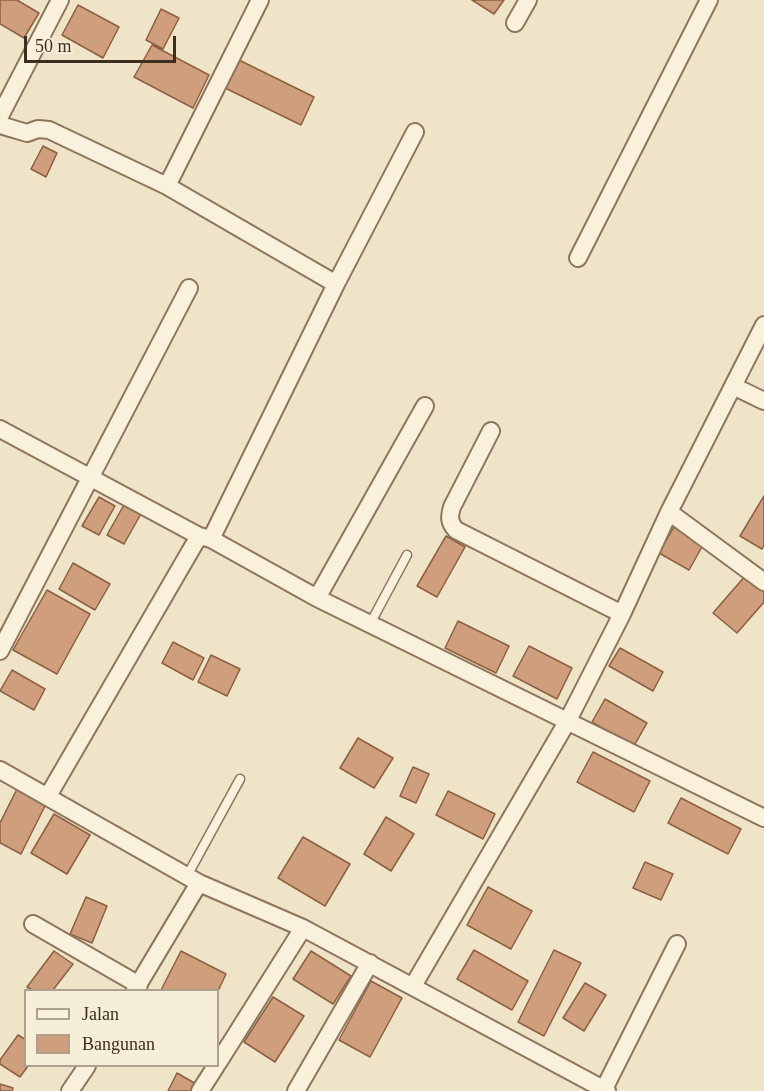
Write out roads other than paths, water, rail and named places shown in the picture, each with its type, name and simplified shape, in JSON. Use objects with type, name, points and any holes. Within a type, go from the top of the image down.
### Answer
[{"type":"street","points":[[0,116],[60,0]]},
{"type":"street","points":[[167,186],[260,0]]},
{"type":"street","points":[[515,23],[528,0]]},
{"type":"street","points":[[579,258],[709,0]]},
{"type":"street","points":[[0,125],[27,133],[38,129],[49,130],[167,186],[336,284]]},
{"type":"street","points":[[48,796],[205,537],[415,132]]},
{"type":"street","points":[[0,651],[189,288]]},
{"type":"street","points":[[413,986],[567,722],[622,614],[669,512],[764,325]]},
{"type":"street","points":[[733,386],[764,401]]},
{"type":"street","points":[[317,598],[425,406]]},
{"type":"street","points":[[0,429],[317,598],[764,818]]},
{"type":"street","points":[[491,431],[452,507],[449,519],[451,525],[456,530],[622,614]]},
{"type":"street","points":[[669,512],[764,582]]},
{"type":"street","points":[[0,770],[193,879],[303,928],[605,1090],[678,944]]},
{"type":"street","points":[[33,924],[137,988],[193,879]]},
{"type":"street","points":[[219,1061],[303,928]]},
{"type":"street","points":[[296,1091],[370,963]]},
{"type":"street","points":[[70,1091],[86,1067]]},
{"type":"street","points":[[200,1091],[215,1067]]},
{"type":"lane","points":[[370,624],[407,555]]},
{"type":"lane","points":[[193,879],[240,779]]}]
